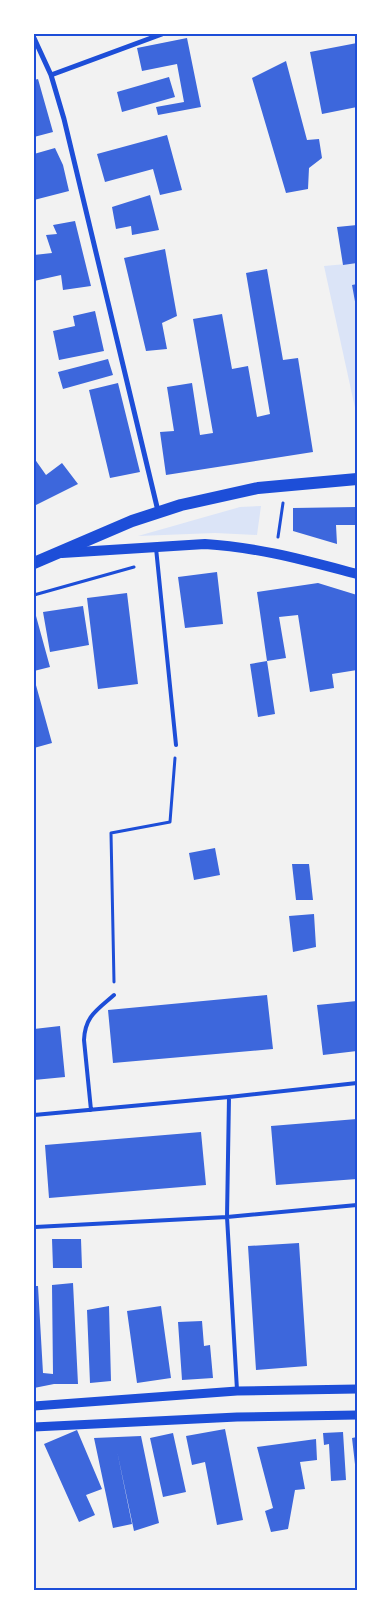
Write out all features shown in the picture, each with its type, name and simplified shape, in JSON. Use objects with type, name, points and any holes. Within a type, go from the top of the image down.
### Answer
[{"type":"main road","points":[[34,563],[132,521],[158,512],[258,488],[357,480]]},
{"type":"main road","points":[[58,554],[205,544],[242,547],[276,553],[357,574]]},
{"type":"street","points":[[51,75],[162,34]]},
{"type":"street","points":[[34,38],[51,75],[66,128],[158,512]]},
{"type":"street","points":[[34,1406],[237,1391],[357,1389]]},
{"type":"street","points":[[34,1427],[237,1417],[357,1415]]},
{"type":"lane","points":[[156,547],[176,745]]},
{"type":"lane","points":[[91,1110],[85,1030],[88,1020],[95,1011],[114,995]]},
{"type":"lane","points":[[34,1115],[357,1083]]},
{"type":"lane","points":[[228,1097],[227,1217],[237,1391]]},
{"type":"lane","points":[[35,1227],[227,1217],[357,1205]]},
{"type":"path","points":[[277,542],[283,500]]},
{"type":"path","points":[[34,595],[157,563]]},
{"type":"path","points":[[114,995],[111,833],[170,822],[176,745]]},
{"type":"shaded area","points":[[357,263],[357,417],[324,266]]},
{"type":"shaded area","points":[[261,506],[257,535],[215,533],[138,536],[240,507]]},
{"type":"building","points":[[187,38],[201,107],[158,115],[156,107],[184,102],[177,64],[142,71],[137,48]]},
{"type":"building","points":[[357,43],[357,107],[322,114],[310,52]]},
{"type":"building","points":[[286,61],[307,140],[319,139],[322,158],[309,168],[308,189],[286,193],[252,78]]},
{"type":"building","points":[[169,77],[175,97],[122,112],[117,92]]},
{"type":"building","points":[[38,79],[53,132],[34,137],[34,80]]},
{"type":"building","points":[[167,135],[182,190],[160,195],[153,169],[105,182],[97,154]]},
{"type":"building","points":[[55,148],[63,165],[69,191],[34,200],[34,154]]},
{"type":"building","points":[[150,195],[159,230],[132,235],[131,226],[116,229],[112,207]]},
{"type":"building","points":[[75,221],[91,286],[63,290],[61,275],[34,281],[34,255],[52,253],[46,235],[57,234],[53,225]]},
{"type":"building","points":[[357,225],[357,263],[343,265],[337,227]]},
{"type":"building","points":[[165,249],[177,316],[162,323],[167,349],[146,351],[124,258]]},
{"type":"building","points":[[267,269],[283,360],[298,358],[313,452],[166,475],[160,432],[174,431],[167,387],[192,383],[200,435],[213,433],[193,319],[222,314],[232,369],[248,366],[257,417],[270,414],[246,273]]},
{"type":"building","points":[[357,284],[357,306],[356,307],[352,285]]},
{"type":"building","points":[[95,311],[104,351],[59,360],[53,331],[75,326],[73,316]]},
{"type":"building","points":[[108,359],[113,375],[63,389],[58,372]]},
{"type":"building","points":[[118,383],[140,472],[110,478],[89,390]]},
{"type":"building","points":[[34,458],[46,475],[62,463],[78,484],[34,506]]},
{"type":"building","points":[[357,507],[357,525],[336,525],[337,544],[293,531],[293,508]]},
{"type":"building","points":[[217,572],[223,624],[185,628],[178,577]]},
{"type":"building","points":[[318,583],[357,595],[357,670],[332,674],[334,688],[310,692],[298,615],[279,617],[286,658],[267,661],[257,592]]},
{"type":"building","points":[[127,593],[138,684],[98,689],[87,598]]},
{"type":"building","points":[[83,606],[89,645],[50,652],[43,612]]},
{"type":"building","points":[[34,616],[36,616],[50,667],[34,671]]},
{"type":"building","points":[[267,661],[275,714],[258,717],[250,664]]},
{"type":"building","points":[[34,678],[52,743],[34,748]]},
{"type":"building","points":[[215,848],[220,875],[194,880],[189,853]]},
{"type":"building","points":[[292,864],[309,864],[313,900],[296,900]]},
{"type":"building","points":[[314,914],[316,947],[293,952],[289,916]]},
{"type":"building","points":[[267,995],[273,1049],[113,1063],[108,1010]]},
{"type":"building","points":[[357,1001],[357,1051],[323,1055],[317,1005]]},
{"type":"building","points":[[60,1026],[65,1077],[34,1080],[34,1029]]},
{"type":"building","points":[[357,1119],[357,1179],[276,1185],[271,1126]]},
{"type":"building","points":[[201,1132],[206,1185],[49,1198],[45,1145]]},
{"type":"building","points":[[52,1239],[81,1239],[82,1268],[53,1268]]},
{"type":"building","points":[[299,1243],[307,1366],[256,1370],[248,1246]]},
{"type":"building","points":[[73,1283],[78,1384],[54,1384],[34,1388],[34,1286],[38,1286],[43,1373],[53,1374],[52,1285]]},
{"type":"building","points":[[109,1306],[111,1381],[90,1383],[87,1310]]},
{"type":"building","points":[[161,1306],[171,1378],[137,1383],[127,1311]]},
{"type":"building","points":[[202,1321],[204,1346],[210,1345],[213,1378],[182,1380],[178,1322]]},
{"type":"building","points":[[225,1429],[243,1520],[217,1525],[205,1462],[192,1465],[186,1436]]},
{"type":"building","points":[[77,1430],[102,1489],[86,1495],[95,1515],[79,1522],[44,1444]]},
{"type":"building","points":[[343,1432],[346,1480],[331,1481],[329,1444],[324,1445],[323,1433]]},
{"type":"building","points":[[173,1433],[186,1492],[163,1497],[150,1438]]},
{"type":"building","points":[[141,1436],[159,1523],[134,1531],[117,1451],[132,1524],[113,1528],[94,1438]]},
{"type":"building","points":[[357,1437],[357,1473],[356,1473],[352,1438]]},
{"type":"building","points":[[316,1439],[317,1460],[300,1462],[305,1489],[295,1490],[288,1529],[271,1532],[265,1511],[273,1508],[257,1447]]}]
